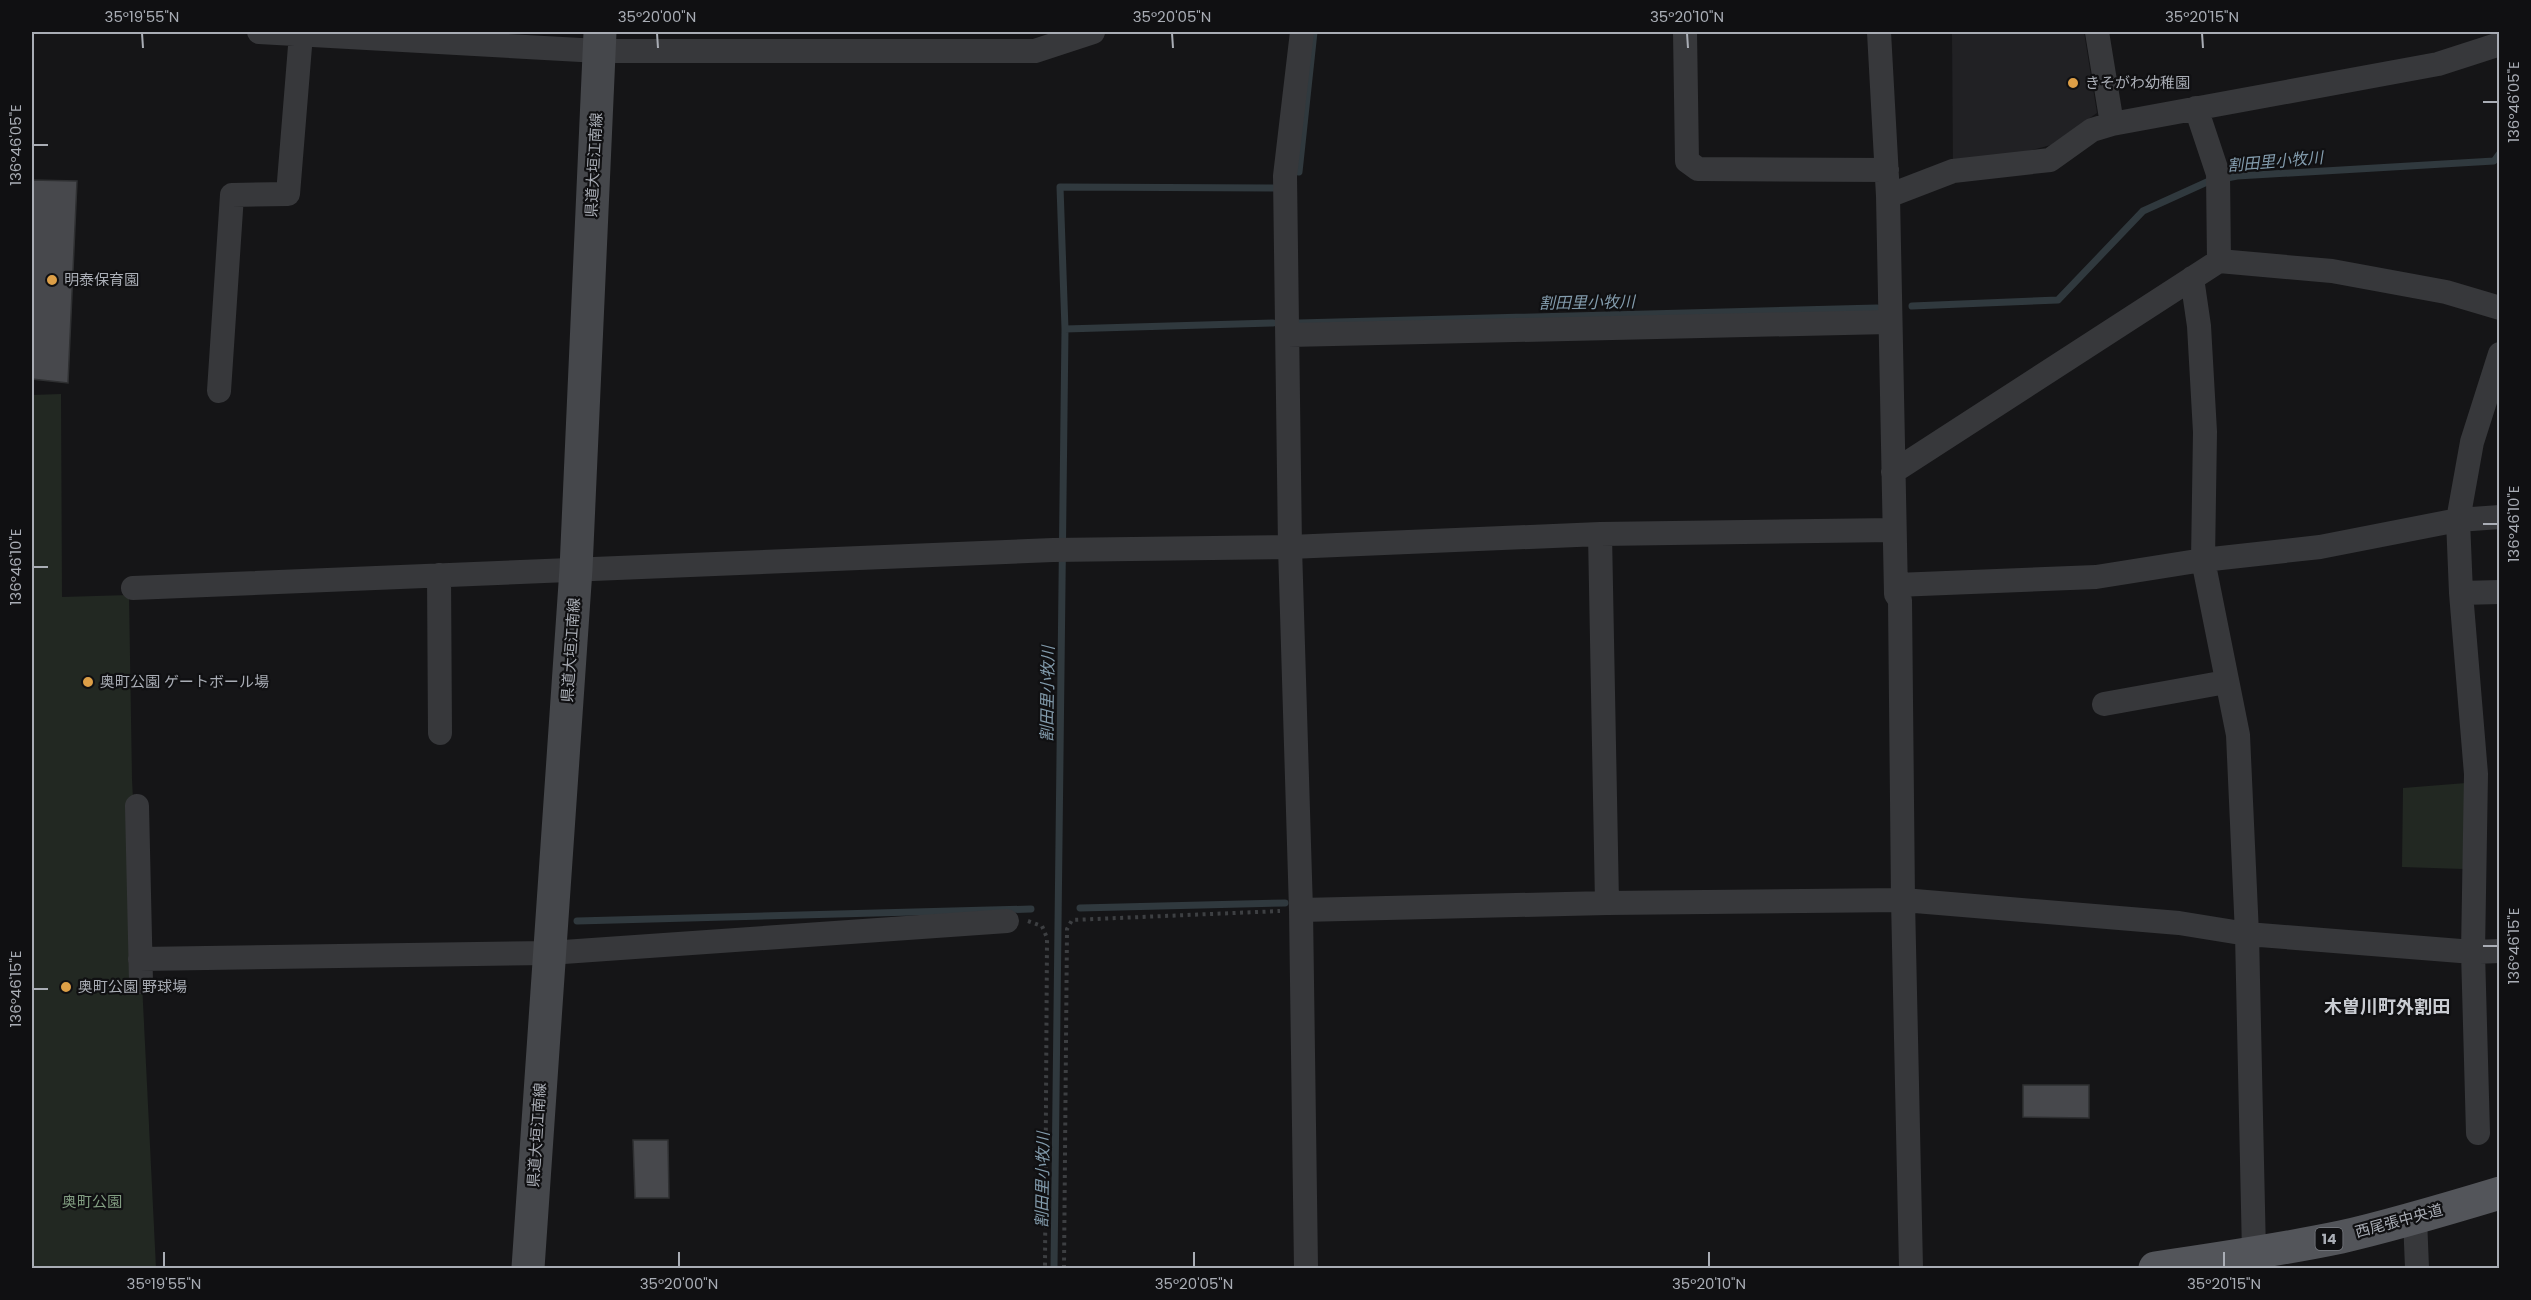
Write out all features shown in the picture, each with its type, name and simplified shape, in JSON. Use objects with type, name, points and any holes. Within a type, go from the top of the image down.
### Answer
[{"type":"main road","name":"県道大垣江南線","points":[[528,1269],[576,569],[599,41]]},
{"type":"main road","name":"西尾張中央道","points":[[2156,1269],[2219,1265],[2254,1253],[2342,1236],[2415,1218],[2499,1193]]},
{"type":"street","points":[[259,32],[1035,51],[1093,32]]},
{"type":"street","points":[[1302,32],[1285,176],[1290,547],[1301,910],[1306,1269]]},
{"type":"street","points":[[1685,32],[1687,161],[1698,169],[1887,170]]},
{"type":"street","points":[[1879,32],[1888,196],[1896,594],[1900,600],[1903,900],[1911,1269]]},
{"type":"street","points":[[2097,32],[2112,124]]},
{"type":"street","points":[[219,391],[232,195],[288,194],[301,34]]},
{"type":"street","points":[[1888,196],[1953,171],[2050,160],[2092,130],[2112,124],[2438,64],[2499,44]]},
{"type":"street","points":[[2196,108],[2219,180],[2218,261]]},
{"type":"street","points":[[1893,472],[2218,261],[2332,271],[2446,292],[2499,309]]},
{"type":"street","points":[[2192,278],[2199,326],[2205,432],[2203,560],[2238,735],[2247,934],[2254,1253]]},
{"type":"street","points":[[1288,335],[1889,322]]},
{"type":"street","points":[[2478,1133],[2473,952],[2476,774],[2461,593],[2458,520],[2472,442],[2499,354]]},
{"type":"street","points":[[1896,585],[2096,577],[2203,560],[2320,547],[2458,520],[2499,517]]},
{"type":"street","points":[[133,588],[1061,550],[1290,547],[1600,534],[1894,530]]},
{"type":"street","points":[[1600,534],[1607,903]]},
{"type":"street","points":[[439,575],[440,733]]},
{"type":"street","points":[[2461,593],[2499,592]]},
{"type":"street","points":[[2104,704],[2226,682]]},
{"type":"street","points":[[137,806],[141,970],[549,953],[1007,921]]},
{"type":"street","points":[[1301,910],[1607,903],[1903,900],[2179,923],[2247,934],[2473,952],[2499,951]]},
{"type":"street","points":[[2415,1218],[2418,1269]]},
{"type":"path","points":[[1064,1269],[1067,929],[1072,920],[1301,910]]},
{"type":"path","points":[[1007,921],[1031,921],[1042,926],[1047,938],[1045,1269]]},
{"type":"shaded area","points":[[1952,32],[2084,32],[2097,113],[2051,145],[1953,171]]},
{"type":"green space","name":"奥町公園","points":[[61,394],[62,597],[129,595],[132,779],[156,1268],[32,1268],[32,395]]},
{"type":"green space","points":[[2466,783],[2464,869],[2402,867],[2403,788]]},
{"type":"building","name":"明泰保育園","points":[[32,180],[77,181],[68,383],[32,379]]},
{"type":"building","points":[[2023,1085],[2089,1085],[2089,1118],[2023,1117]]},
{"type":"building","points":[[633,1140],[668,1140],[669,1198],[635,1198]]},
{"type":"waterway","points":[[1299,172],[1314,32]]},
{"type":"waterway","name":"割田里小牧川","points":[[1912,306],[2058,300],[2143,211],[2207,182],[2237,176],[2494,161],[2500,153]]},
{"type":"waterway","points":[[1065,329],[1060,187],[1274,188]]},
{"type":"waterway","name":"割田里小牧川","points":[[1298,323],[1877,308]]},
{"type":"waterway","name":"割田里小牧川","points":[[1054,1268],[1065,329],[1273,323]]},
{"type":"waterway","points":[[1080,908],[1285,903]]},
{"type":"waterway","points":[[577,921],[1031,909]]},
{"type":"place","name":"きそがわ幼稚園","points":[[2073,83]]},
{"type":"place","name":"明泰保育園","points":[[52,280]]},
{"type":"place","name":"奥町公園 ゲートボール場","points":[[88,682]]},
{"type":"place","name":"奥町公園 野球場","points":[[66,987]]},
{"type":"district","name":"木曽川町外割田","points":[[2387,1007]]}]
